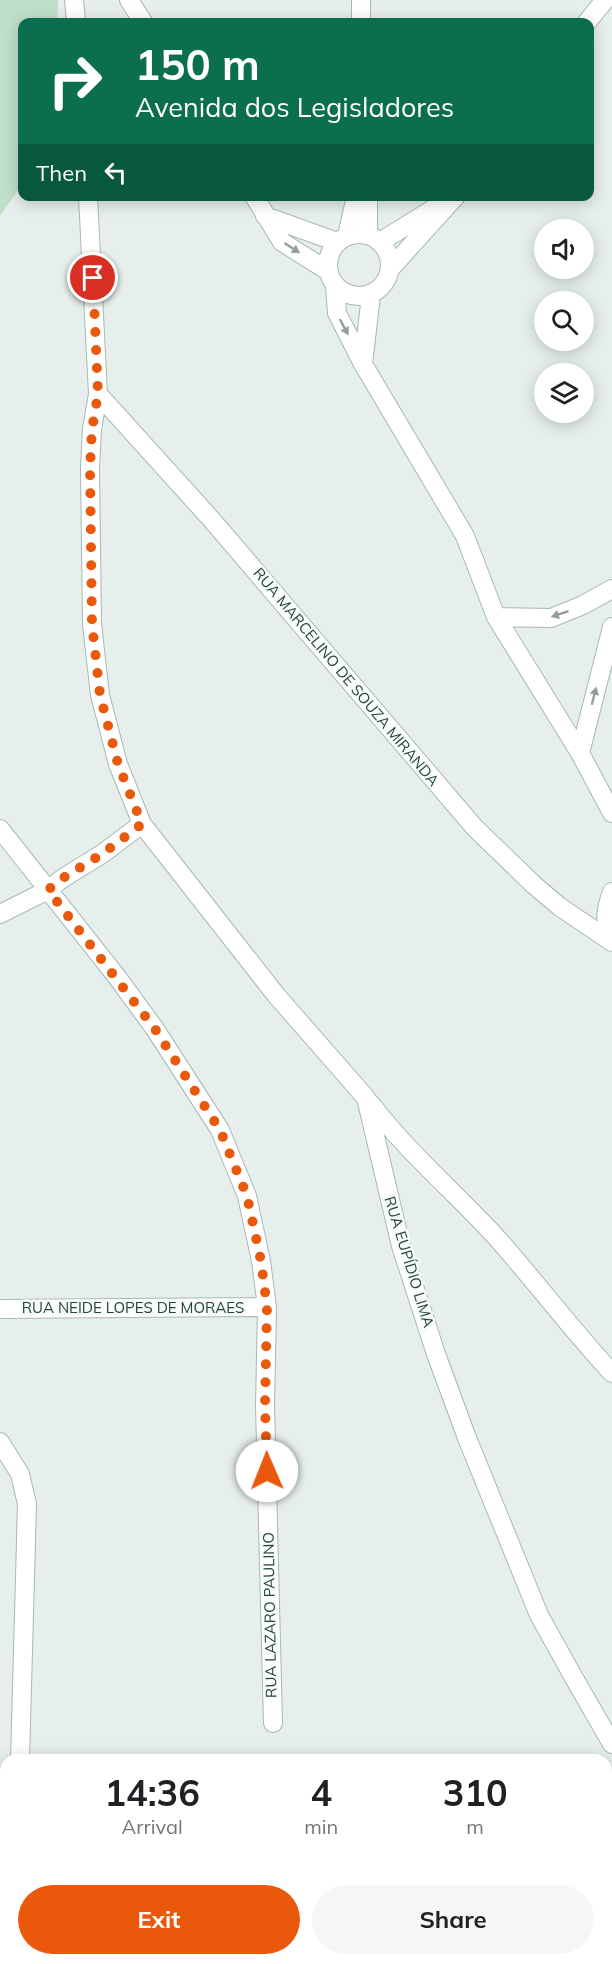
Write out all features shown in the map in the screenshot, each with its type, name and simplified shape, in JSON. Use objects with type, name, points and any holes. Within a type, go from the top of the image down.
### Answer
[{"type":"street","points":[[74,0],[76,18]]},
{"type":"street","points":[[129,0],[140,18]]},
{"type":"street","points":[[361,0],[361,18]]},
{"type":"street","points":[[590,18],[605,0]]},
{"type":"street","name":"RUA EUPÍDIO LIMA","points":[[88,201],[98,394],[92,429],[90,468],[92,624],[100,695],[118,764],[142,824],[276,995],[366,1098],[401,1246],[436,1354],[467,1438],[539,1615],[612,1744]]},
{"type":"street","points":[[257,201],[282,242],[352,296],[371,295],[384,284],[390,268],[450,201]]},
{"type":"street","points":[[354,201],[342,239],[329,255],[337,313],[363,364],[465,536],[496,617],[580,753],[612,813]]},
{"type":"street","points":[[369,201],[374,238],[388,254],[390,268]]},
{"type":"street","points":[[265,216],[342,239],[374,238],[444,201]]},
{"type":"street","points":[[363,364],[371,295]]},
{"type":"street","name":"RUA MARCELINO DE SOUZA MIRANDA","points":[[98,394],[211,519],[475,828],[560,907],[612,940]]},
{"type":"street","points":[[496,617],[551,618],[583,605],[612,589]]},
{"type":"street","points":[[580,753],[612,627]]},
{"type":"street","points":[[0,914],[48,890],[142,824]]},
{"type":"street","name":"RUA LAZARO PAULINO","points":[[0,829],[155,1029],[220,1130],[247,1196],[261,1261],[267,1307],[265,1405],[273,1723]]},
{"type":"street","points":[[612,892],[607,906],[606,922],[612,940]]},
{"type":"street","points":[[366,1098],[392,1131],[496,1237],[579,1338],[612,1373]]},
{"type":"street","name":"RUA NEIDE LOPES DE MORAES","points":[[0,1309],[267,1307]]},
{"type":"street","points":[[0,1442],[20,1474],[27,1504],[20,1754]]},
{"type":"green space","points":[[0,0],[58,0],[57,18],[18,18],[18,190],[0,216]]},
{"type":"route","points":[[93,278],[98,394],[92,429],[90,468],[92,624],[100,695],[118,764],[142,824],[48,890],[155,1029],[220,1130],[247,1196],[261,1261],[267,1307],[265,1405],[267,1471]]}]
